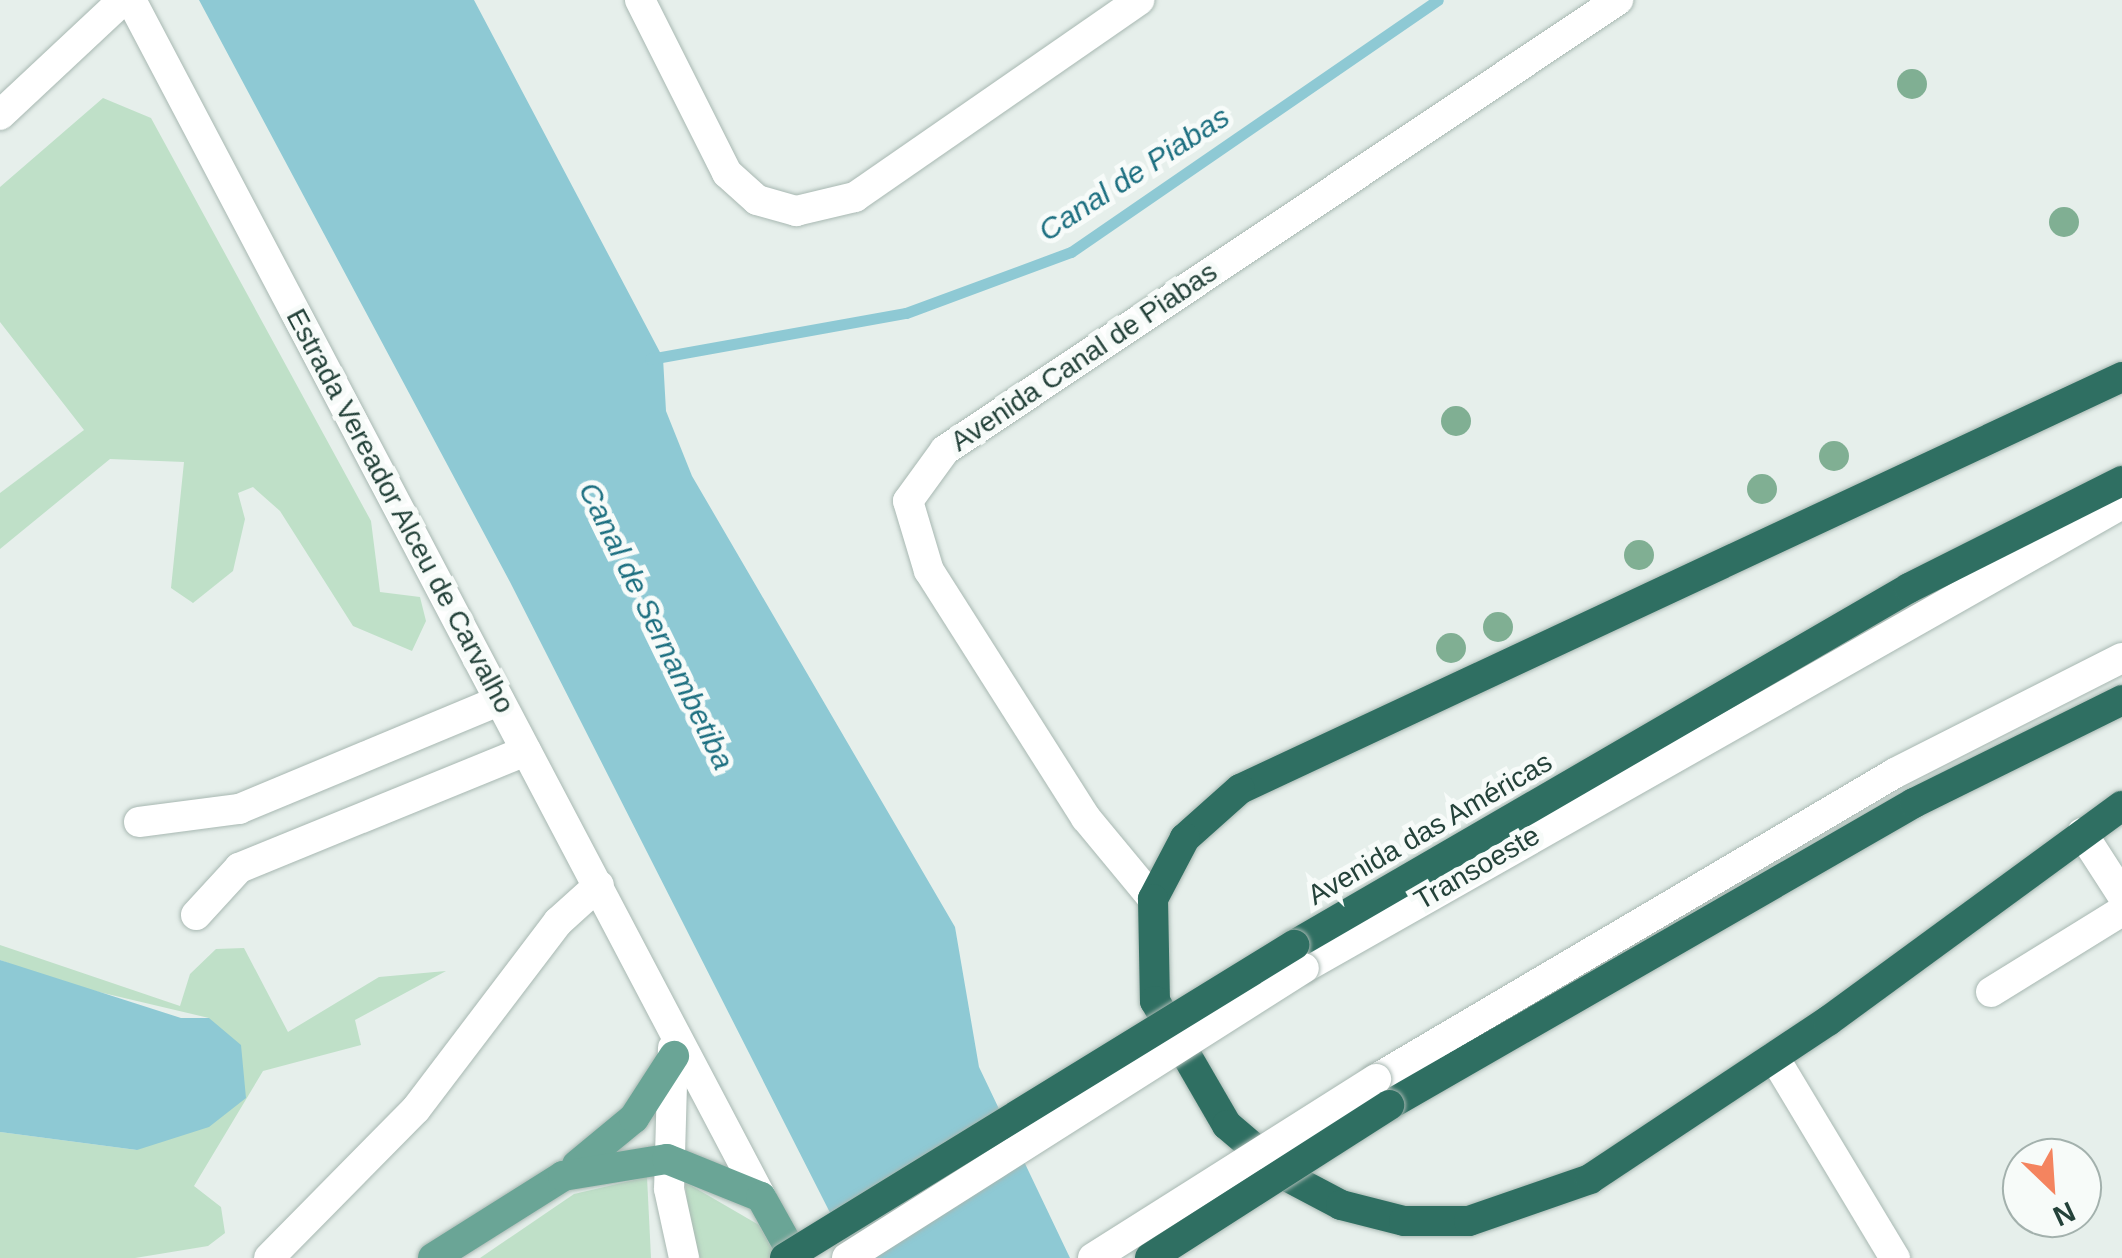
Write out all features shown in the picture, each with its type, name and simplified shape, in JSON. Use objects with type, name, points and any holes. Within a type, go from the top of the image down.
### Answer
[{"type":"highway","points":[[2122,377],[1240,789],[1185,838],[1153,899],[1155,1001],[1186,1068],[1227,1126],[1288,1178],[1341,1205],[1404,1221],[1469,1221],[1538,1203],[1774,1057],[2122,806]]},
{"type":"highway","name":"Avenida das Américas","points":[[785,1258],[1299,956],[1909,588],[2122,481]]},
{"type":"highway","points":[[1150,1258],[1382,1092],[1914,803],[2122,700]]},
{"type":"main road","points":[[434,1258],[563,1176],[634,1118],[674,1056]]},
{"type":"main road","points":[[563,1176],[668,1159],[761,1197]]},
{"type":"main road","name":"Estrada Vereador Alceu de Carvalho","points":[[761,1197],[795,1258]]},
{"type":"street","points":[[0,115],[123,0]]},
{"type":"street","name":"Estrada Vereador Alceu de Carvalho","points":[[131,0],[499,701],[673,1020],[761,1197]]},
{"type":"street","points":[[640,0],[727,173],[757,200],[796,211],[855,197],[1140,0]]},
{"type":"street","name":"Avenida Canal de Piabas","points":[[1153,899],[1086,818],[929,571],[908,501],[924,470],[1618,0]]},
{"type":"street","name":"Transoeste","points":[[847,1258],[1299,956],[2122,504]]},
{"type":"street","points":[[1093,1258],[1382,1092],[1895,774],[2122,658]]},
{"type":"street","points":[[139,822],[240,809],[499,701]]},
{"type":"street","points":[[196,915],[239,868],[526,751]]},
{"type":"street","points":[[2082,834],[2122,894]]},
{"type":"street","points":[[269,1258],[416,1109],[558,922],[598,886]]},
{"type":"street","points":[[1991,992],[2122,911]]},
{"type":"street","name":"Estrada Vereador Alceu de Carvalho","points":[[673,1020],[668,1159],[684,1258]]},
{"type":"street","points":[[1774,1057],[1895,1258]]},
{"type":"green space","points":[[103,98],[151,118],[371,521],[380,592],[420,597],[426,621],[412,651],[353,626],[280,511],[253,487],[238,493],[245,519],[233,571],[193,603],[171,588],[184,462],[110,459],[0,549],[0,493],[84,430],[0,322],[0,187]]},
{"type":"green space","points":[[0,945],[180,1006],[190,974],[216,949],[244,948],[288,1032],[379,977],[446,971],[355,1020],[361,1045],[263,1071],[194,1186],[221,1207],[225,1233],[208,1246],[135,1258],[0,1258],[0,1132],[137,1150],[209,1018],[65,984],[0,960]]},
{"type":"green space","points":[[647,1177],[651,1258],[480,1258],[574,1194]]},
{"type":"green space","points":[[685,1182],[759,1225],[777,1258],[693,1258]]},
{"type":"water","name":"Canal de Sernambetiba","points":[[199,0],[474,0],[663,358],[666,411],[692,476],[955,927],[979,1067],[1070,1258],[853,1258],[510,582]]},
{"type":"water","points":[[0,960],[181,1018],[209,1018],[241,1045],[246,1098],[209,1127],[137,1150],[0,1132]]},
{"type":"waterway","name":"Canal de Piabas","points":[[650,359],[906,313],[1071,252],[1438,0]]}]
